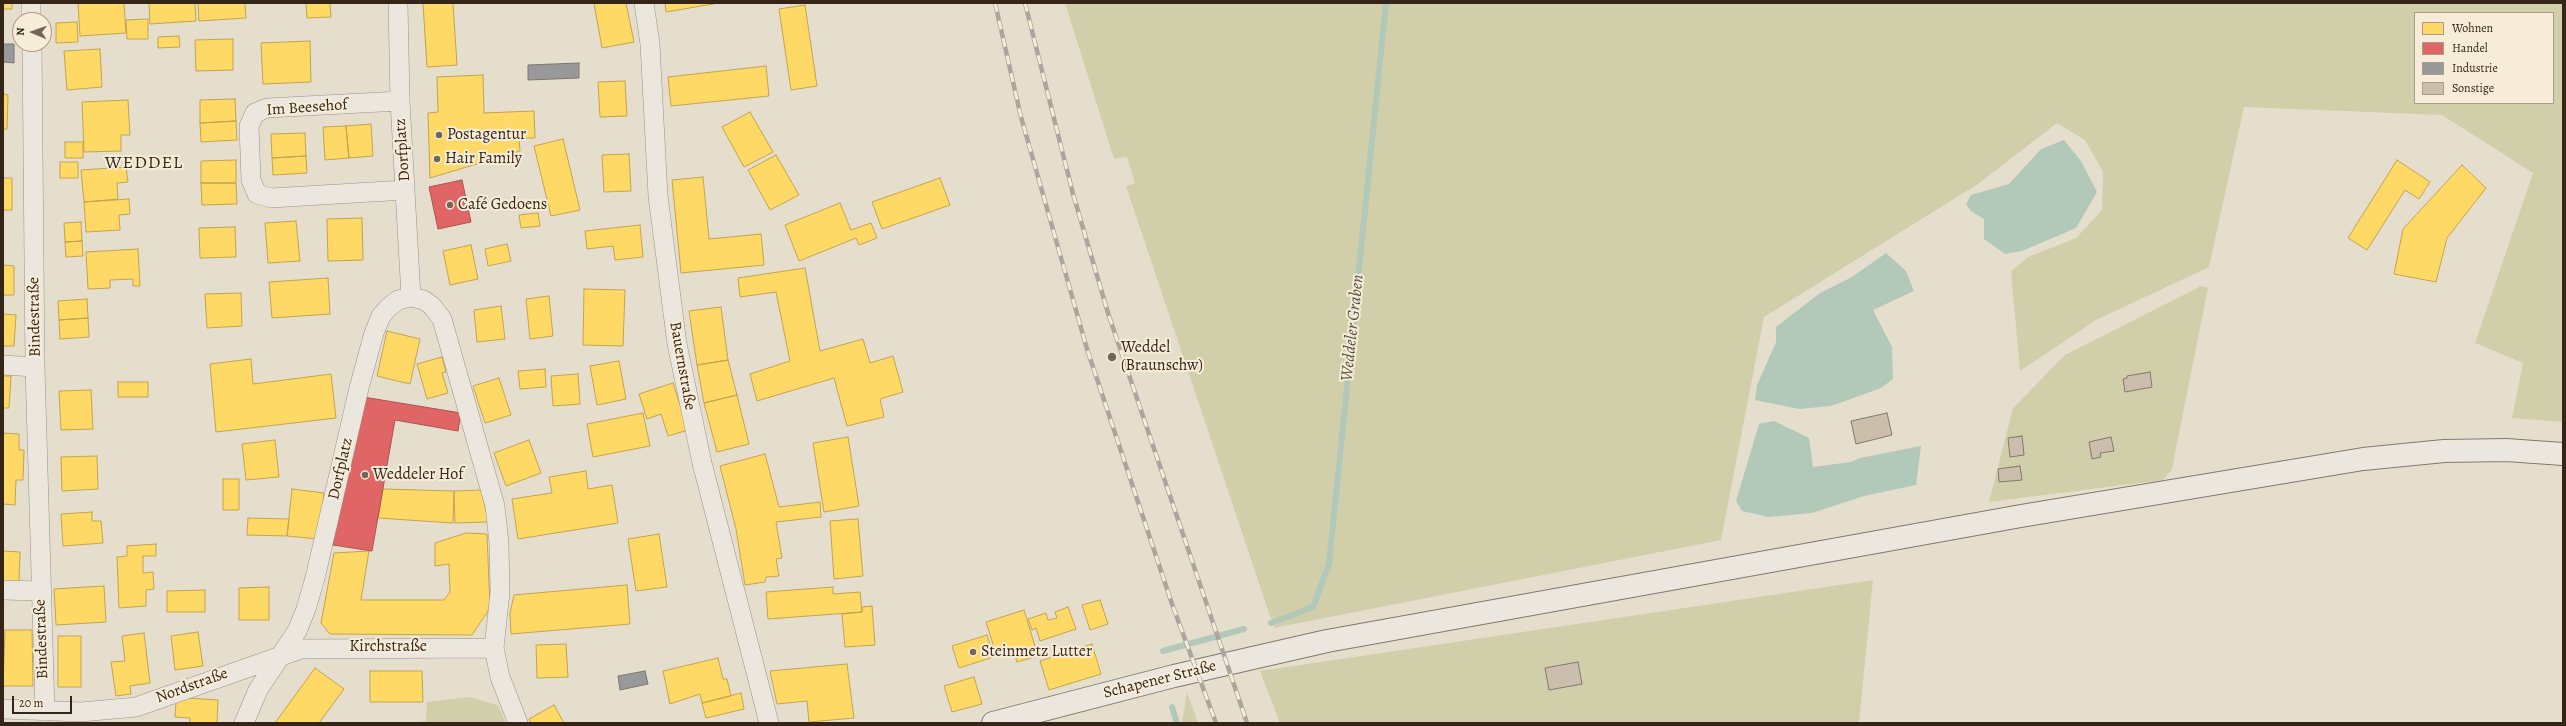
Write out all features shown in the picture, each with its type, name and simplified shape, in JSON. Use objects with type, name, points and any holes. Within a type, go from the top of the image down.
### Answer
[{"type":"street","name":"Dorfplatz","points":[[282,654],[297,631],[315,578],[359,388],[374,333],[381,316],[388,308],[398,300],[411,297],[400,101],[398,3]]},
{"type":"street","name":"Bauernstraße","points":[[644,3],[650,44],[658,196],[677,344],[700,456],[755,676],[770,722]]},
{"type":"street","name":"Bindestraße","points":[[32,52],[35,367],[40,590],[45,711]]},
{"type":"street","name":"Im Beesehof","points":[[400,101],[267,108],[255,113],[249,126],[251,180],[257,194],[270,198],[405,190]]},
{"type":"street","points":[[411,297],[424,300],[432,306],[442,319],[495,506],[499,543],[500,592],[494,648],[500,677],[518,723]]},
{"type":"street","points":[[3,365],[35,367]]},
{"type":"street","name":"Schapener Straße","points":[[993,723],[1174,676],[1327,641],[1992,521],[2362,460],[2444,451],[2506,450],[2563,454]]},
{"type":"street","name":"Bindestraße","points":[[3,590],[40,590]]},
{"type":"street","name":"Kirchstraße","points":[[282,654],[318,647],[494,648]]},
{"type":"street","points":[[244,723],[258,690],[282,654]]},
{"type":"street","name":"Nordstraße","points":[[3,709],[45,711],[101,717],[136,707],[282,654]]},
{"type":"shaded area","points":[[1065,3],[2563,3],[2563,422],[2512,418],[2523,363],[2475,343],[2533,173],[2442,115],[2244,107],[2209,267],[2096,320],[2020,371],[2011,271],[2028,257],[2076,238],[2102,210],[2103,172],[2085,140],[2057,123],[1978,184],[1764,317],[1721,540],[1274,628],[1126,186],[1135,183],[1127,157],[1114,159]]},
{"type":"shaded area","points":[[2064,140],[2081,161],[2097,192],[2076,228],[2022,251],[2005,254],[1984,239],[1984,219],[1971,211],[1966,204],[1971,195],[2009,184],[2041,149]]},
{"type":"shaded area","points":[[1886,253],[1906,271],[1914,291],[1873,310],[1892,347],[1893,379],[1881,388],[1831,406],[1799,409],[1755,400],[1757,385],[1776,342],[1776,327],[1820,293],[1852,277]]},
{"type":"shaded area","points":[[2201,286],[2208,288],[2172,469],[2163,480],[1989,502],[2013,408],[2065,355]]},
{"type":"shaded area","points":[[1774,421],[1809,438],[1813,467],[1851,462],[1860,458],[1921,446],[1916,485],[1864,496],[1812,513],[1768,517],[1742,511],[1736,501],[1759,424]]},
{"type":"shaded area","points":[[1873,580],[1859,723],[1280,723],[1260,671]]},
{"type":"shaded area","points":[[1187,692],[1198,723],[1182,723]]},
{"type":"shaded area","points":[[469,697],[498,705],[506,723],[406,723],[426,721],[427,702]]},
{"type":"building: Wohnen","points":[[3,3],[12,3],[12,9],[3,9]]},
{"type":"building: Wohnen","points":[[78,3],[124,3],[126,33],[80,36]]},
{"type":"building: Wohnen","points":[[149,3],[195,3],[196,21],[150,24]]},
{"type":"building: Wohnen","points":[[198,3],[245,3],[246,18],[199,21]]},
{"type":"building: Wohnen","points":[[306,3],[330,3],[331,17],[307,18]]},
{"type":"building: Wohnen","points":[[423,3],[453,3],[457,65],[427,67]]},
{"type":"building: Wohnen","points":[[594,3],[626,3],[634,42],[602,48]]},
{"type":"building: Wohnen","points":[[665,3],[719,3],[666,12]]},
{"type":"building: Wohnen","points":[[805,5],[817,86],[791,90],[779,9]]},
{"type":"building: Wohnen","points":[[148,19],[148,39],[127,39],[126,20]]},
{"type":"building: Wohnen","points":[[77,22],[78,42],[56,43],[56,23]]},
{"type":"building: Wohnen","points":[[179,36],[180,47],[158,48],[158,37]]},
{"type":"building: Wohnen","points":[[233,39],[233,70],[196,71],[195,40]]},
{"type":"building: Wohnen","points":[[310,41],[311,82],[263,84],[261,43]]},
{"type":"building: Wohnen","points":[[100,49],[102,87],[67,90],[64,51]]},
{"type":"building: Wohnen","points":[[766,66],[769,96],[671,106],[668,77]]},
{"type":"building: Wohnen","points":[[483,75],[484,113],[534,111],[535,138],[519,138],[520,151],[430,178],[428,113],[438,112],[437,77]]},
{"type":"building: Wohnen","points":[[625,81],[627,116],[600,117],[598,82]]},
{"type":"building: Wohnen","points":[[3,94],[8,95],[7,129],[3,129]]},
{"type":"building: Wohnen","points":[[235,99],[236,121],[200,123],[200,100]]},
{"type":"building: Wohnen","points":[[128,100],[130,135],[121,135],[121,151],[84,152],[82,102]]},
{"type":"building: Wohnen","points":[[750,112],[773,152],[744,167],[722,127]]},
{"type":"building: Wohnen","points":[[236,121],[237,140],[201,142],[200,123]]},
{"type":"building: Wohnen","points":[[371,124],[373,156],[349,158],[346,126]]},
{"type":"building: Wohnen","points":[[346,126],[349,158],[325,160],[323,127]]},
{"type":"building: Wohnen","points":[[305,133],[306,156],[272,158],[271,134]]},
{"type":"building: Wohnen","points":[[563,139],[580,210],[551,216],[534,146]]},
{"type":"building: Wohnen","points":[[65,142],[83,142],[83,158],[65,158]]},
{"type":"building: Wohnen","points":[[629,154],[631,191],[604,192],[602,155]]},
{"type":"building: Wohnen","points":[[776,155],[799,195],[770,210],[748,170]]},
{"type":"building: Wohnen","points":[[306,156],[307,173],[273,175],[272,158]]},
{"type":"building: Wohnen","points":[[236,160],[236,183],[201,183],[201,161]]},
{"type":"building: Wohnen","points":[[2397,160],[2430,182],[2419,199],[2405,190],[2367,250],[2348,238]]},
{"type":"building: Wohnen","points":[[60,162],[78,162],[78,178],[60,178]]},
{"type":"building: Wohnen","points":[[2462,165],[2486,188],[2447,238],[2436,282],[2394,274],[2403,229]]},
{"type":"building: Wohnen","points":[[126,167],[128,182],[117,183],[118,199],[84,202],[81,170]]},
{"type":"building: Wohnen","points":[[703,177],[709,239],[761,234],[764,265],[681,273],[672,180]]},
{"type":"building: Wohnen","points":[[3,178],[12,178],[12,210],[3,210]]},
{"type":"building: Wohnen","points":[[940,178],[950,205],[882,229],[872,202]]},
{"type":"building: Wohnen","points":[[201,183],[236,183],[237,204],[202,205]]},
{"type":"building: Wohnen","points":[[129,199],[130,214],[119,215],[120,230],[86,232],[84,202]]},
{"type":"building: Wohnen","points":[[840,203],[851,230],[871,223],[877,238],[859,245],[856,238],[799,261],[785,225]]},
{"type":"building: Wohnen","points":[[538,213],[540,226],[521,228],[519,215]]},
{"type":"building: Wohnen","points":[[362,218],[363,260],[328,261],[327,219]]},
{"type":"building: Wohnen","points":[[296,221],[300,261],[268,263],[265,223]]},
{"type":"building: Wohnen","points":[[81,222],[82,241],[65,242],[64,223]]},
{"type":"building: Wohnen","points":[[640,225],[643,257],[615,260],[613,246],[587,249],[585,231]]},
{"type":"building: Wohnen","points":[[235,227],[236,257],[200,258],[199,228]]},
{"type":"building: Wohnen","points":[[82,241],[83,256],[66,257],[65,242]]},
{"type":"building: Wohnen","points":[[507,244],[511,261],[488,266],[485,249]]},
{"type":"building: Wohnen","points":[[471,245],[478,279],[450,285],[443,251]]},
{"type":"building: Wohnen","points":[[138,249],[140,286],[133,286],[133,279],[110,280],[110,288],[88,289],[86,252]]},
{"type":"building: Wohnen","points":[[3,265],[14,266],[14,295],[3,295]]},
{"type":"building: Wohnen","points":[[805,268],[820,351],[863,339],[870,363],[893,356],[903,392],[880,399],[884,417],[847,426],[834,378],[757,401],[750,374],[790,361],[776,292],[740,297],[738,278]]},
{"type":"building: Wohnen","points":[[328,278],[330,314],[272,318],[269,282]]},
{"type":"building: Wohnen","points":[[584,289],[625,290],[623,346],[583,345]]},
{"type":"building: Wohnen","points":[[241,293],[242,326],[207,328],[205,294]]},
{"type":"building: Wohnen","points":[[549,296],[553,336],[530,339],[526,299]]},
{"type":"building: Wohnen","points":[[87,299],[88,318],[59,320],[58,301]]},
{"type":"building: Wohnen","points":[[501,306],[505,339],[477,342],[474,310]]},
{"type":"building: Wohnen","points":[[721,307],[728,360],[697,365],[689,311]]},
{"type":"building: Wohnen","points":[[3,314],[16,315],[14,346],[3,346]]},
{"type":"building: Wohnen","points":[[88,318],[89,337],[60,339],[59,320]]},
{"type":"building: Wohnen","points":[[387,331],[420,339],[410,384],[377,376]]},
{"type":"building: Wohnen","points":[[442,357],[446,372],[442,373],[448,393],[427,399],[417,364]]},
{"type":"building: Wohnen","points":[[251,359],[253,384],[331,374],[336,418],[216,432],[210,364]]},
{"type":"building: Wohnen","points":[[728,360],[737,395],[704,403],[697,365]]},
{"type":"building: Wohnen","points":[[619,361],[626,399],[597,405],[590,366]]},
{"type":"building: Wohnen","points":[[545,369],[546,387],[520,389],[518,371]]},
{"type":"building: Wohnen","points":[[578,374],[580,404],[553,406],[551,376]]},
{"type":"building: Wohnen","points":[[3,376],[11,376],[9,408],[3,408]]},
{"type":"building: Wohnen","points":[[499,378],[511,415],[485,423],[473,386]]},
{"type":"building: Wohnen","points":[[118,382],[148,382],[148,397],[118,397]]},
{"type":"building: Wohnen","points":[[673,383],[688,430],[668,436],[661,414],[647,419],[639,394]]},
{"type":"building: Wohnen","points":[[91,390],[93,429],[61,430],[59,391]]},
{"type":"building: Wohnen","points":[[737,395],[749,444],[717,452],[704,403]]},
{"type":"building: Wohnen","points":[[643,413],[650,446],[593,457],[587,424]]},
{"type":"building: Wohnen","points":[[3,433],[19,434],[19,450],[24,450],[23,480],[16,480],[15,505],[3,504]]},
{"type":"building: Wohnen","points":[[848,437],[859,506],[824,512],[813,443]]},
{"type":"building: Wohnen","points":[[275,440],[279,477],[246,480],[242,444]]},
{"type":"building: Wohnen","points":[[529,440],[541,473],[506,486],[494,453]]},
{"type":"building: Wohnen","points":[[765,454],[779,507],[820,502],[821,517],[776,522],[782,558],[776,559],[779,576],[766,577],[765,582],[745,585],[736,529],[720,466]]},
{"type":"building: Wohnen","points":[[97,456],[98,489],[62,491],[61,457]]},
{"type":"building: Wohnen","points":[[586,471],[588,489],[612,485],[618,523],[518,539],[512,499],[552,493],[549,477]]},
{"type":"building: Wohnen","points":[[223,479],[239,479],[239,510],[223,510]]},
{"type":"building: Wohnen","points":[[292,489],[324,493],[318,539],[287,536]]},
{"type":"building: Wohnen","points":[[383,489],[454,491],[453,523],[378,518]]},
{"type":"building: Wohnen","points":[[481,490],[489,522],[455,523],[454,491]]},
{"type":"building: Wohnen","points":[[92,512],[92,521],[101,521],[103,543],[63,546],[61,514]]},
{"type":"building: Wohnen","points":[[248,518],[289,519],[287,536],[247,535]]},
{"type":"building: Wohnen","points":[[858,519],[863,576],[834,579],[830,521]]},
{"type":"building: Wohnen","points":[[466,533],[487,534],[490,608],[472,635],[330,634],[321,623],[334,553],[369,551],[361,600],[444,600],[450,592],[449,564],[435,566],[435,543]]},
{"type":"building: Wohnen","points":[[659,534],[667,587],[636,591],[628,539]]},
{"type":"building: Wohnen","points":[[156,544],[156,556],[143,556],[143,573],[153,572],[154,589],[146,590],[146,606],[119,608],[117,557],[127,556],[127,546]]},
{"type":"building: Wohnen","points":[[3,551],[20,552],[19,582],[3,581]]},
{"type":"building: Wohnen","points":[[627,585],[630,624],[511,634],[510,613],[514,595]]},
{"type":"building: Wohnen","points":[[104,586],[106,622],[56,625],[54,589]]},
{"type":"building: Wohnen","points":[[269,587],[269,620],[239,620],[239,588]]},
{"type":"building: Wohnen","points":[[833,587],[833,594],[860,592],[862,612],[768,619],[766,592]]},
{"type":"building: Wohnen","points":[[205,590],[205,612],[167,612],[167,591]]},
{"type":"building: Wohnen","points":[[1100,600],[1108,624],[1090,630],[1082,605]]},
{"type":"building: Wohnen","points":[[872,606],[875,645],[845,647],[842,614],[862,612],[862,607]]},
{"type":"building: Wohnen","points":[[1068,607],[1076,629],[1040,641],[1036,628],[1032,630],[1028,619],[1046,613],[1048,620],[1057,618],[1055,612]]},
{"type":"building: Wohnen","points":[[1024,610],[1038,656],[1017,662],[1014,652],[997,657],[986,622]]},
{"type":"building: Wohnen","points":[[5,630],[32,630],[33,686],[3,686]]},
{"type":"building: Wohnen","points":[[198,632],[203,666],[175,670],[171,636]]},
{"type":"building: Wohnen","points":[[144,633],[150,683],[130,686],[131,694],[116,696],[111,662],[125,661],[122,636]]},
{"type":"building: Wohnen","name":"Steinmetz Lutter","points":[[987,635],[994,657],[959,668],[952,646]]},
{"type":"building: Wohnen","points":[[58,636],[81,636],[81,687],[58,687]]},
{"type":"building: Wohnen","points":[[566,644],[568,677],[537,678],[536,645]]},
{"type":"building: Wohnen","points":[[1092,644],[1101,674],[1049,690],[1040,661]]},
{"type":"building: Wohnen","points":[[718,658],[723,679],[727,679],[731,696],[702,703],[700,694],[670,704],[663,671]]},
{"type":"building: Wohnen","points":[[847,664],[854,718],[809,722],[807,701],[777,704],[770,671]]},
{"type":"building: Wohnen","points":[[315,668],[344,689],[319,723],[275,723]]},
{"type":"building: Wohnen","points":[[370,671],[422,671],[423,702],[370,702]]},
{"type":"building: Wohnen","points":[[974,677],[982,704],[952,712],[944,686]]},
{"type":"building: Wohnen","points":[[741,693],[744,709],[706,718],[702,703]]},
{"type":"building: Wohnen","points":[[188,698],[218,700],[217,723],[190,723],[190,718],[175,717],[176,701]]},
{"type":"building: Wohnen","points":[[554,705],[564,723],[531,723],[529,719]]},
{"type":"building: Handel","name":"Café Gedoens","points":[[462,180],[471,222],[438,229],[429,187]]},
{"type":"building: Handel","name":"Weddeler Hof","points":[[357,396],[461,413],[458,431],[395,420],[372,551],[333,545]]},
{"type":"building: Industrie","points":[[3,44],[12,44],[14,63],[3,62]]},
{"type":"building: Industrie","points":[[579,63],[579,78],[528,80],[528,65]]},
{"type":"building: Industrie","points":[[645,671],[648,684],[620,690],[618,676]]},
{"type":"building: Sonstige","points":[[2150,372],[2152,387],[2125,392],[2123,379],[2127,378],[2127,376]]},
{"type":"building: Sonstige","points":[[1887,413],[1892,435],[1856,444],[1851,421]]},
{"type":"building: Sonstige","points":[[2022,436],[2024,455],[2010,457],[2008,438]]},
{"type":"building: Sonstige","points":[[2111,437],[2114,451],[2100,453],[2101,457],[2092,459],[2089,442]]},
{"type":"building: Sonstige","points":[[2020,466],[2022,480],[1999,482],[1998,469]]},
{"type":"building: Sonstige","points":[[1578,662],[1582,684],[1549,690],[1545,668]]},
{"type":"waterway","name":"Weddeler Graben","points":[[1271,623],[1313,607],[1329,564],[1386,3]]},
{"type":"waterway","name":"Weddeler Graben","points":[[1163,651],[1244,629]]},
{"type":"waterway","name":"Weddeler Graben","points":[[1172,707],[1177,723]]},
{"type":"railway","points":[[995,3],[1021,117],[1087,349],[1172,604],[1216,723]]},
{"type":"railway","points":[[1025,3],[1073,194],[1108,313],[1247,723]]},
{"type":"place","name":"Postagentur","points":[[439,135]]},
{"type":"place","name":"Hair Family","points":[[437,159]]},
{"type":"place","name":"Café Gedoens","points":[[450,205]]},
{"type":"place","name":"Weddel (Braunschw)","points":[[1112,357]]},
{"type":"place","name":"Weddeler Hof","points":[[365,475]]},
{"type":"place","name":"Steinmetz Lutter","points":[[973,652]]},
{"type":"district","name":"WEDDEL","points":[[144,164]]}]
